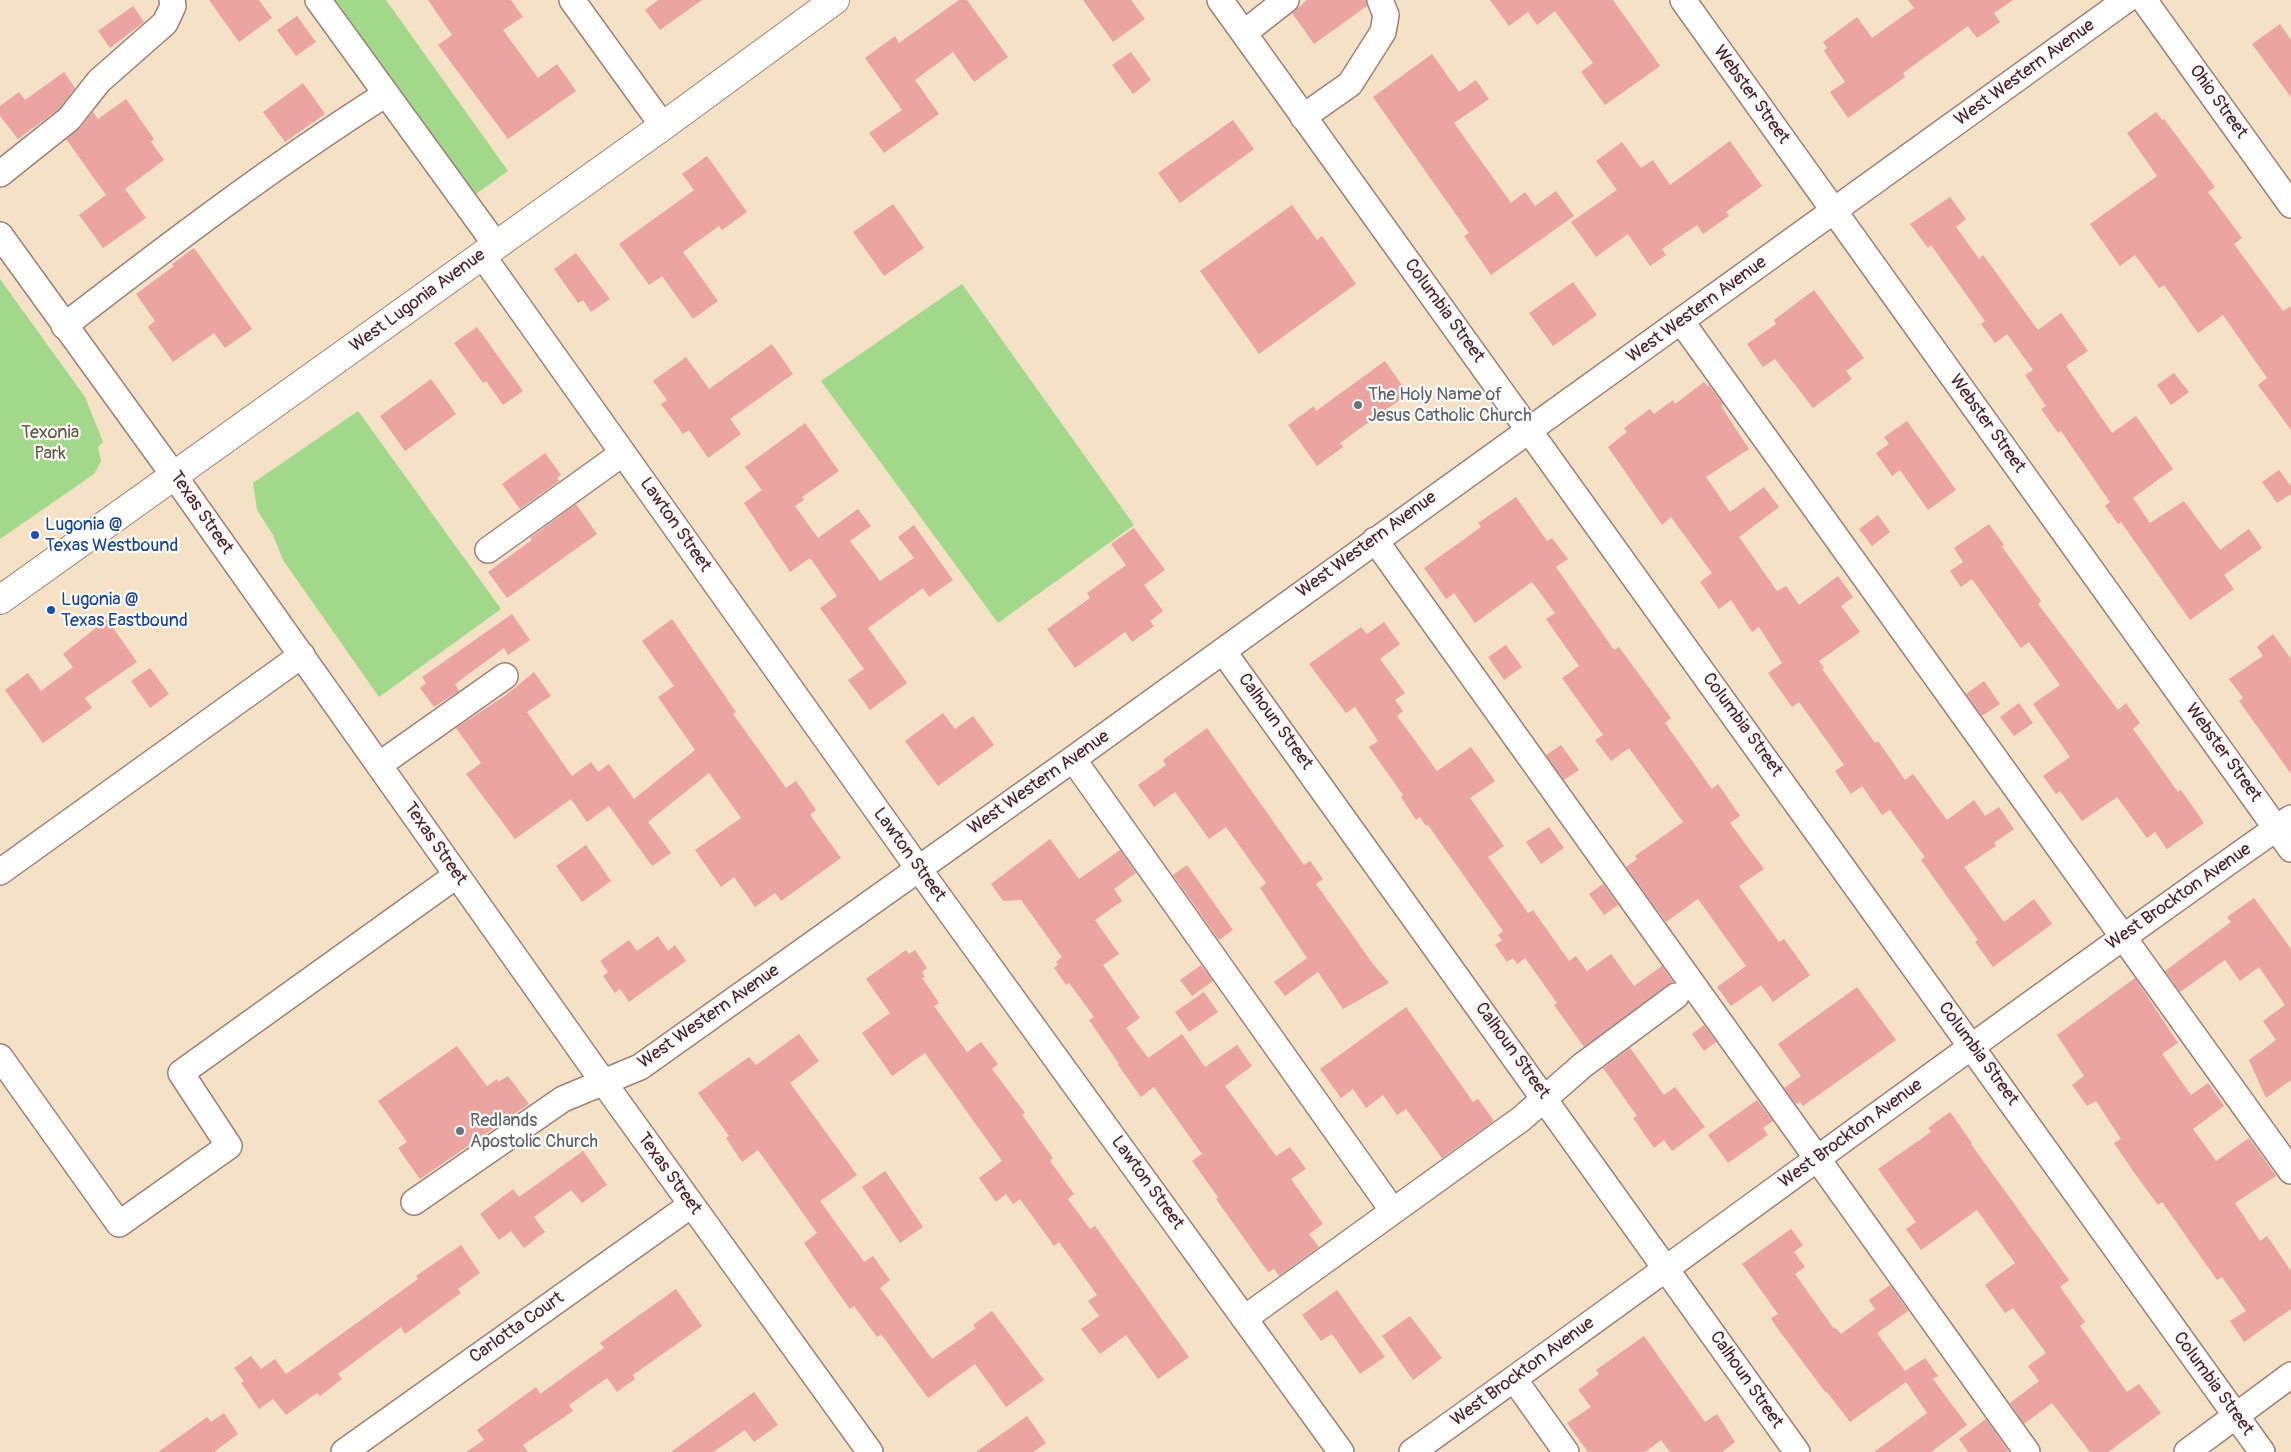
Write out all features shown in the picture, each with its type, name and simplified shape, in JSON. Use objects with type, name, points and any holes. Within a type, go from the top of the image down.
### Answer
[{"type":"main road","name":"West Lugonia Avenue","points":[[0,600],[663,126],[835,0]]},
{"type":"street","points":[[0,174],[70,119],[98,81],[165,23],[173,6],[172,0]]},
{"type":"street","name":"Lawton Street","points":[[318,0],[386,94],[623,453],[918,868],[1341,1452]]},
{"type":"street","points":[[572,0],[663,126]]},
{"type":"street","name":"Columbia Street","points":[[1220,0],[2262,1452]]},
{"type":"street","points":[[1244,33],[1286,0]]},
{"type":"street","points":[[1303,117],[1350,84],[1383,32],[1386,15],[1380,0]]},
{"type":"street","name":"Webster Street","points":[[1683,0],[1834,211],[2283,823],[2291,849]]},
{"type":"street","name":"West Western Avenue","points":[[414,1202],[563,1099],[640,1067],[1073,759],[2126,0]]},
{"type":"street","name":"Ohio Street","points":[[2144,0],[2291,205]]},
{"type":"street","points":[[64,326],[232,198],[331,129],[386,94]]},
{"type":"street","name":"Texas Street","points":[[0,235],[64,326],[175,476],[691,1204],[862,1449]]},
{"type":"street","points":[[1681,321],[2291,1171]]},
{"type":"street","points":[[488,550],[623,453]]},
{"type":"street","points":[[1375,540],[2027,1452]]},
{"type":"street","name":"Calhoun Street","points":[[1223,651],[1797,1452]]},
{"type":"street","points":[[0,872],[302,655]]},
{"type":"street","points":[[379,765],[504,676]]},
{"type":"street","points":[[1073,759],[1393,1211]]},
{"type":"street","name":"West Brockton Avenue","points":[[1412,1452],[1818,1159],[1971,1045],[2283,823]]},
{"type":"street","points":[[0,1057],[119,1224],[230,1146],[181,1073],[457,875]]},
{"type":"street","points":[[1245,1318],[1521,1119],[1583,1065],[1676,996]]},
{"type":"street","name":"Carlotta Court","points":[[344,1452],[691,1204]]},
{"type":"street","points":[[2187,1452],[2291,1375]]},
{"type":"street","points":[[1514,1379],[1566,1452]]},
{"type":"green space","points":[[331,0],[386,0],[508,171],[473,196]]},
{"type":"green space","name":"Texonia Park","points":[[0,279],[85,397],[103,442],[98,447],[101,461],[94,474],[0,539]]},
{"type":"green space","points":[[962,284],[1134,525],[998,623],[821,381]]},
{"type":"green space","points":[[358,411],[501,609],[379,697],[283,560],[273,535],[257,510],[253,483]]},
{"type":"building","points":[[209,0],[259,0],[272,18],[239,42]]},
{"type":"building","points":[[428,0],[511,0],[523,17],[503,30],[538,78],[557,64],[576,91],[508,139],[438,45],[452,35]]},
{"type":"building","points":[[658,0],[702,0],[660,30],[645,10]]},
{"type":"building","points":[[959,0],[967,0],[1008,57],[974,82],[953,52],[915,80],[939,114],[884,153],[869,133],[902,110],[865,58],[895,36],[899,43]]},
{"type":"building","points":[[1083,0],[1131,0],[1145,19],[1113,42]]},
{"type":"building","points":[[1307,0],[1366,0],[1367,6],[1314,44],[1292,13]]},
{"type":"building","points":[[1490,0],[1613,0],[1660,66],[1605,105],[1581,72],[1593,63],[1555,11],[1537,25],[1528,12],[1509,26]]},
{"type":"building","points":[[1908,0],[2013,0],[1994,13],[2000,22],[1977,38],[1968,26],[1903,73],[1905,77],[1848,118],[1830,92],[1845,82],[1824,51],[1827,48],[1823,42],[1857,17],[1872,38],[1914,8]]},
{"type":"building","points":[[133,6],[144,22],[110,48],[98,31]]},
{"type":"building","points":[[297,16],[316,42],[296,56],[277,30]]},
{"type":"building","points":[[2280,24],[2291,40],[2291,97],[2252,44]]},
{"type":"building","points":[[1131,52],[1151,80],[1133,94],[1112,65]]},
{"type":"building","points":[[1432,54],[1459,92],[1476,80],[1489,99],[1454,123],[1511,203],[1525,192],[1535,206],[1556,191],[1574,216],[1491,275],[1464,236],[1469,233],[1373,97]]},
{"type":"building","points":[[64,72],[75,88],[59,109],[18,139],[0,116],[0,106],[19,92],[25,100]]},
{"type":"building","points":[[303,83],[325,114],[285,142],[263,112]]},
{"type":"building","points":[[126,99],[154,139],[151,142],[164,160],[125,189],[146,218],[103,248],[79,215],[106,195],[66,139],[80,128],[93,112],[98,119]]},
{"type":"building","points":[[2156,112],[2162,120],[2164,119],[2215,187],[2208,192],[2242,238],[2234,244],[2283,311],[2291,306],[2291,430],[2258,385],[2267,378],[2223,315],[2198,333],[2164,285],[2159,288],[2135,255],[2120,266],[2090,224],[2157,176],[2127,133]]},
{"type":"building","points":[[1233,120],[1254,149],[1180,203],[1158,173]]},
{"type":"building","points":[[1730,141],[1762,186],[1726,212],[1729,216],[1703,234],[1697,225],[1662,249],[1666,255],[1650,266],[1628,234],[1596,257],[1571,222],[1617,190],[1596,161],[1622,142],[1641,168],[1653,160],[1670,185]]},
{"type":"building","points":[[707,156],[747,212],[722,230],[719,226],[683,252],[718,301],[693,319],[662,276],[649,285],[619,244],[694,190],[682,174]]},
{"type":"building","points":[[1950,197],[1966,219],[1956,227],[1979,259],[1983,255],[2038,330],[2061,313],[2088,351],[2066,366],[2112,433],[2136,416],[2173,469],[2133,498],[2150,523],[2184,501],[2220,550],[2249,529],[2262,548],[2224,575],[2234,589],[2190,620],[2121,522],[2118,524],[2105,506],[2110,502],[2061,431],[2058,433],[2041,409],[2046,406],[2025,375],[2033,370],[2007,334],[1995,343],[1981,324],[1985,321],[1931,245],[1928,248],[1910,224]]},
{"type":"building","points":[[893,204],[924,248],[884,276],[853,232]]},
{"type":"building","points":[[1292,205],[1317,240],[1322,236],[1356,284],[1259,354],[1200,271]]},
{"type":"building","points":[[194,248],[252,329],[225,348],[214,333],[173,362],[148,327],[155,321],[136,294],[174,266],[172,264]]},
{"type":"building","points":[[576,253],[610,299],[591,312],[583,300],[578,303],[554,269]]},
{"type":"building","points":[[1573,282],[1597,315],[1553,346],[1529,313]]},
{"type":"building","points":[[1814,290],[1864,358],[1846,371],[1852,379],[1813,408],[1775,359],[1763,367],[1747,344],[1776,324],[1774,320]]},
{"type":"building","points":[[477,327],[523,391],[503,405],[486,381],[483,383],[454,343]]},
{"type":"building","points":[[772,344],[793,374],[730,419],[741,434],[708,458],[689,430],[683,434],[661,404],[667,400],[653,381],[686,357],[709,389]]},
{"type":"building","name":"The Holy Name of Jesus Catholic Church","points":[[1385,361],[1408,394],[1340,443],[1343,447],[1317,466],[1288,425],[1314,406],[1316,411]]},
{"type":"building","points":[[2174,373],[2189,392],[2171,405],[2157,385]]},
{"type":"building","points":[[431,379],[456,414],[405,451],[380,416]]},
{"type":"building","points":[[1704,382],[1707,386],[1709,385],[1723,404],[1721,406],[1749,449],[1706,477],[1730,512],[1764,487],[1779,507],[1739,537],[1777,591],[1786,586],[1799,605],[1838,576],[1853,597],[1841,606],[1860,632],[1819,661],[1824,668],[1822,669],[1875,743],[1878,741],[1905,780],[1913,774],[1947,820],[1974,800],[1985,816],[1999,807],[2014,829],[1994,843],[1996,846],[1964,867],[2004,922],[2034,899],[2052,924],[1993,967],[1975,942],[1978,940],[1921,860],[1925,857],[1890,810],[1882,815],[1862,786],[1851,794],[1835,771],[1844,765],[1799,702],[1792,707],[1768,673],[1782,663],[1759,627],[1752,632],[1731,600],[1719,609],[1700,582],[1712,573],[1671,517],[1662,525],[1608,447],[1627,432],[1624,428],[1650,409],[1654,414],[1673,400],[1675,404]]},
{"type":"building","points":[[1907,421],[1956,490],[1928,510],[1900,470],[1892,476],[1876,453],[1889,444],[1884,437]]},
{"type":"building","points":[[805,423],[839,471],[802,497],[804,500],[795,506],[818,538],[858,509],[871,526],[850,541],[880,581],[914,558],[898,537],[914,525],[953,580],[929,597],[923,588],[868,628],[907,683],[870,710],[848,680],[864,669],[820,608],[837,596],[810,558],[790,572],[744,503],[762,490],[745,467]]},
{"type":"building","points":[[545,453],[561,475],[557,478],[559,481],[520,509],[502,484]]},
{"type":"building","points":[[2279,470],[2291,486],[2291,494],[2277,503],[2262,482]]},
{"type":"building","points":[[1516,497],[1547,541],[1552,538],[1568,559],[1556,567],[1614,650],[1619,647],[1671,718],[1665,723],[1712,789],[1718,784],[1740,816],[1730,823],[1764,869],[1739,886],[1779,942],[1784,939],[1810,975],[1773,1002],[1761,985],[1731,1006],[1717,987],[1746,966],[1698,899],[1666,922],[1626,867],[1637,859],[1635,856],[1683,822],[1629,748],[1611,761],[1595,740],[1603,735],[1562,678],[1579,666],[1546,619],[1555,613],[1532,582],[1475,623],[1454,593],[1446,599],[1424,568],[1481,527],[1478,523]]},
{"type":"building","points":[[576,504],[597,534],[507,598],[488,572],[532,540],[530,538]]},
{"type":"building","points":[[1878,515],[1890,532],[1872,546],[1859,529]]},
{"type":"building","points":[[1989,524],[2004,545],[2002,547],[2041,601],[2038,604],[2118,710],[2126,703],[2140,723],[2133,729],[2178,792],[2181,790],[2204,823],[2167,849],[2155,832],[2147,838],[2117,797],[2082,821],[2060,791],[2056,794],[2043,776],[2070,757],[2033,704],[2060,685],[2029,642],[2021,648],[1972,579],[1961,587],[1950,571],[1963,562],[1954,548]]},
{"type":"building","points":[[1134,528],[1165,570],[1144,585],[1163,611],[1150,621],[1154,626],[1132,642],[1125,632],[1075,668],[1047,629],[1090,598],[1087,593],[1126,565],[1111,544]]},
{"type":"building","points":[[512,614],[530,640],[508,655],[504,648],[455,684],[459,691],[434,707],[420,688],[426,683],[422,677]]},
{"type":"building","points":[[107,619],[137,662],[85,698],[92,708],[43,743],[5,690],[28,673],[41,691],[73,667],[63,654]]},
{"type":"building","points":[[672,619],[736,712],[733,714],[786,788],[796,781],[816,810],[810,815],[841,858],[781,901],[775,893],[755,907],[734,877],[721,887],[695,850],[741,818],[709,773],[648,822],[671,853],[652,866],[609,806],[587,822],[571,799],[515,839],[466,774],[481,763],[456,728],[506,695],[534,672],[551,696],[527,712],[572,776],[591,762],[598,772],[609,764],[634,799],[695,750],[658,697],[674,686],[642,641]]},
{"type":"building","points":[[1384,622],[1400,644],[1380,659],[1405,693],[1395,700],[1403,711],[1397,716],[1437,771],[1471,747],[1495,781],[1470,798],[1504,846],[1488,857],[1528,913],[1533,910],[1569,961],[1576,956],[1587,971],[1611,954],[1634,986],[1662,966],[1673,982],[1584,1047],[1554,1005],[1557,1003],[1525,958],[1517,964],[1513,958],[1507,962],[1495,945],[1502,940],[1498,935],[1503,931],[1428,825],[1426,826],[1420,817],[1416,820],[1401,797],[1403,795],[1369,747],[1378,741],[1355,707],[1346,713],[1309,664],[1361,627],[1367,634]]},
{"type":"building","points":[[2273,634],[2291,659],[2291,774],[2239,701],[2243,698],[2229,679],[2263,656],[2257,647]]},
{"type":"building","points":[[1506,645],[1522,667],[1504,680],[1488,657]]},
{"type":"building","points":[[150,668],[169,694],[150,708],[131,681]]},
{"type":"building","points":[[1984,681],[2000,704],[1982,716],[1966,694]]},
{"type":"building","points":[[2019,703],[2033,723],[2014,736],[2000,717]]},
{"type":"building","points":[[943,713],[955,729],[973,716],[994,745],[938,786],[905,741]]},
{"type":"building","points":[[1207,728],[1304,865],[1310,861],[1323,879],[1316,884],[1373,964],[1389,983],[1343,1009],[1318,972],[1285,996],[1274,982],[1307,958],[1260,888],[1266,883],[1226,827],[1209,839],[1175,792],[1154,807],[1138,785],[1166,765],[1163,760]]},
{"type":"building","points":[[1561,745],[1579,770],[1564,780],[1546,755]]},
{"type":"building","points":[[1549,827],[1564,848],[1541,864],[1526,842]]},
{"type":"building","points":[[1050,839],[1079,879],[1120,850],[1136,873],[1114,889],[1122,901],[1095,920],[1119,954],[1103,965],[1140,1018],[1126,1028],[1148,1058],[1182,1034],[1205,1067],[1237,1045],[1252,1066],[1225,1086],[1276,1156],[1290,1147],[1306,1169],[1291,1179],[1323,1224],[1309,1234],[1319,1247],[1279,1276],[1274,1269],[1268,1272],[1216,1199],[1218,1197],[1192,1161],[1202,1154],[1154,1087],[1141,1097],[1118,1065],[1089,1020],[1094,1017],[1069,983],[1066,985],[1054,968],[1058,965],[1056,962],[1062,957],[1021,900],[1003,901],[991,884]]},
{"type":"building","points":[[586,845],[611,881],[582,902],[556,866]]},
{"type":"building","points":[[1187,865],[1233,930],[1219,940],[1173,875]]},
{"type":"building","points":[[1603,884],[1618,905],[1604,915],[1589,894]]},
{"type":"building","points":[[2254,898],[2291,949],[2291,1080],[2266,1098],[2249,1060],[2276,1040],[2263,1021],[2285,1005],[2259,967],[2240,981],[2225,960],[2180,992],[2165,971],[2231,922],[2227,917]]},
{"type":"building","points":[[658,936],[668,951],[675,945],[686,961],[629,1002],[620,989],[615,993],[603,976],[608,972],[600,961],[629,940],[637,951]]},
{"type":"building","points":[[906,950],[909,954],[915,950],[927,968],[922,972],[925,977],[922,978],[939,1003],[934,1006],[967,1052],[981,1042],[998,1064],[992,1069],[1025,1113],[1022,1115],[1053,1158],[1050,1161],[1074,1194],[1068,1199],[1090,1229],[1095,1226],[1189,1357],[1158,1379],[1126,1335],[1100,1354],[1081,1329],[1099,1316],[1088,1301],[1097,1295],[1059,1242],[1054,1246],[1020,1199],[1013,1204],[1006,1194],[996,1202],[979,1178],[1002,1161],[925,1053],[892,1076],[862,1033],[890,1013],[866,979]]},
{"type":"building","points":[[1201,965],[1213,981],[1192,996],[1180,980]]},
{"type":"building","points":[[2135,978],[2178,1043],[2162,1054],[2191,1095],[2208,1083],[2224,1106],[2193,1129],[2216,1161],[2249,1138],[2276,1176],[2235,1203],[2260,1241],[2267,1236],[2291,1271],[2291,1309],[2244,1342],[2230,1321],[2246,1311],[2222,1277],[2217,1280],[2162,1202],[2158,1205],[2133,1171],[2114,1143],[2121,1139],[2096,1101],[2087,1106],[2072,1085],[2084,1076],[2057,1035]]},
{"type":"building","points":[[1857,987],[1896,1040],[1803,1106],[1800,1102],[1796,1104],[1784,1088],[1801,1076],[1778,1044]]},
{"type":"building","points":[[1204,992],[1218,1012],[1189,1032],[1175,1012]]},
{"type":"building","points":[[1406,1007],[1473,1102],[1478,1099],[1494,1121],[1442,1158],[1406,1109],[1397,1115],[1383,1095],[1366,1108],[1353,1089],[1341,1098],[1320,1069]]},
{"type":"building","points":[[1704,1025],[1716,1042],[1704,1051],[1692,1034]]},
{"type":"building","points":[[799,1034],[819,1061],[790,1083],[857,1175],[820,1201],[864,1262],[873,1256],[890,1280],[880,1288],[932,1359],[976,1328],[973,1325],[992,1311],[1044,1380],[1006,1407],[975,1364],[928,1398],[881,1334],[877,1337],[854,1306],[850,1309],[832,1284],[804,1243],[817,1233],[758,1150],[742,1162],[726,1138],[729,1136],[698,1093],[749,1057],[756,1065]]},
{"type":"building","points":[[457,1046],[487,1086],[497,1079],[498,1082],[508,1076],[529,1104],[420,1179],[398,1148],[407,1142],[378,1101]]},
{"type":"building","points":[[1630,1048],[1664,1095],[1675,1087],[1705,1127],[1672,1151],[1664,1140],[1654,1148],[1633,1118],[1637,1116],[1603,1068]]},
{"type":"building","points":[[1757,1100],[1773,1121],[1763,1128],[1768,1135],[1728,1163],[1708,1135]]},
{"type":"building","points":[[1950,1112],[2069,1280],[2060,1287],[2085,1322],[2080,1326],[2127,1392],[2139,1384],[2161,1413],[2108,1452],[2090,1452],[2052,1403],[2024,1424],[2010,1403],[2039,1381],[2028,1366],[2046,1353],[2013,1308],[2005,1313],[1985,1285],[2015,1263],[1977,1210],[1921,1250],[1906,1229],[1916,1222],[1878,1169],[1931,1132],[1928,1128]]},
{"type":"building","points":[[583,1151],[607,1185],[582,1203],[571,1190],[534,1217],[545,1232],[524,1248],[511,1231],[499,1240],[480,1214],[513,1189],[519,1197]]},
{"type":"building","points":[[885,1171],[923,1227],[900,1243],[862,1187]]},
{"type":"building","points":[[1791,1229],[1803,1245],[1794,1252],[1805,1267],[1795,1274],[1834,1329],[1835,1327],[1841,1334],[1875,1309],[1869,1300],[1890,1285],[1908,1311],[1877,1333],[1905,1371],[1925,1358],[1938,1376],[1933,1379],[1967,1425],[1931,1452],[1874,1452],[1927,1413],[1906,1382],[1850,1422],[1775,1325],[1771,1318],[1778,1314],[1742,1264]]},
{"type":"building","points":[[461,1245],[480,1273],[458,1289],[461,1293],[405,1334],[401,1327],[338,1374],[342,1379],[320,1396],[317,1393],[286,1415],[273,1399],[259,1409],[241,1383],[244,1381],[234,1368],[251,1356],[261,1369],[275,1359],[286,1374],[418,1279],[416,1276]]},
{"type":"building","points":[[676,1289],[702,1326],[633,1375],[635,1379],[617,1392],[607,1378],[569,1405],[573,1411],[523,1445],[528,1452],[466,1452],[484,1440],[477,1430],[536,1387],[540,1394],[604,1348],[600,1343]]},
{"type":"building","points":[[1337,1290],[1385,1357],[1360,1374],[1332,1334],[1321,1341],[1302,1315]]},
{"type":"building","points":[[1410,1316],[1442,1358],[1413,1380],[1382,1336]]},
{"type":"building","points":[[1644,1336],[1705,1422],[1717,1414],[1735,1442],[1722,1452],[1670,1452],[1661,1440],[1645,1452],[1588,1452],[1567,1423],[1591,1407],[1578,1390],[1599,1374],[1596,1370]]},
{"type":"building","points":[[754,1392],[778,1425],[754,1442],[745,1430],[713,1452],[671,1452]]},
{"type":"building","points":[[224,1413],[238,1434],[214,1452],[158,1452],[207,1417],[211,1422]]},
{"type":"building","points":[[1027,1416],[1046,1443],[1033,1452],[976,1452]]},
{"type":"building","points":[[1986,1419],[2009,1452],[1968,1452],[1959,1439]]},
{"type":"place","name":"The Holy Name of Jesus Catholic Church","points":[[1358,405]]},
{"type":"place","name":"Lugonia @ Texas Westbound","points":[[35,535]]},
{"type":"place","name":"Lugonia @ Texas Eastbound","points":[[51,610]]},
{"type":"place","name":"Redlands Apostolic Church","points":[[460,1131]]}]
